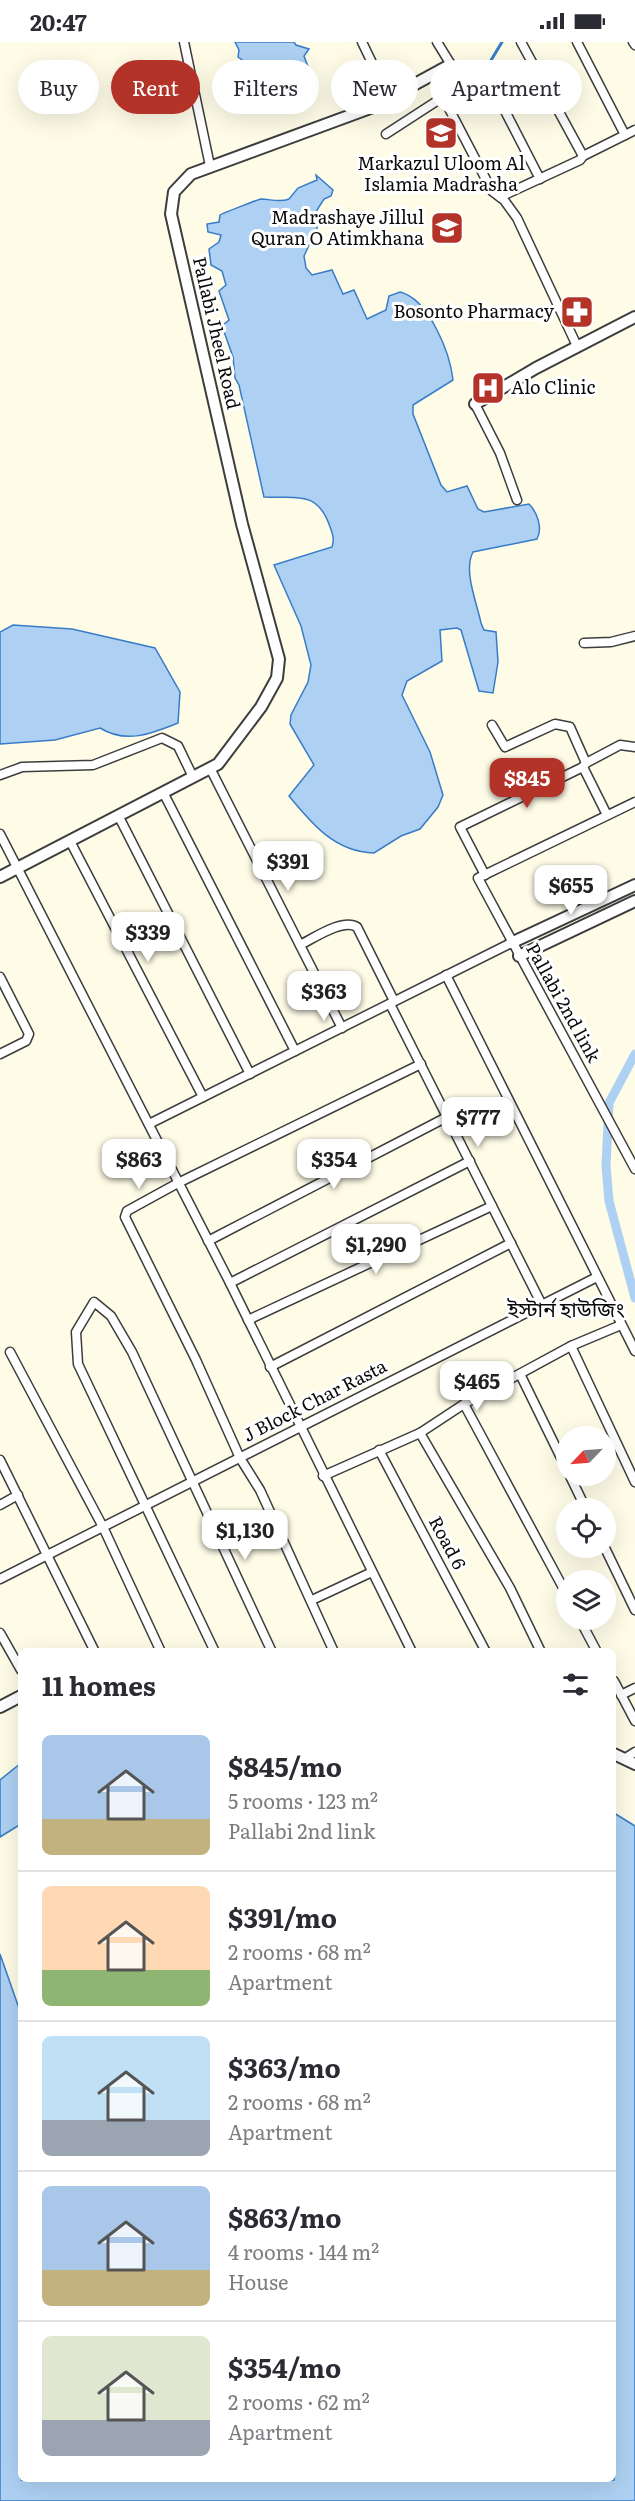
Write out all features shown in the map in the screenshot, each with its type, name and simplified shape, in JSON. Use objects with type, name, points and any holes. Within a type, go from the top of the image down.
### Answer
[{"type":"street","points":[[184,42],[210,166]]},
{"type":"street","points":[[362,42],[371,60]]},
{"type":"street","points":[[437,42],[448,60]]},
{"type":"street","points":[[521,42],[583,156]]},
{"type":"street","points":[[577,42],[625,135]]},
{"type":"street","points":[[386,134],[430,105]]},
{"type":"street","name":"Pallabi Jheel Road","points":[[214,766],[261,706],[277,678],[280,667],[242,524],[171,214],[174,192],[191,174],[308,133],[352,114]]},
{"type":"street","points":[[452,114],[492,191],[517,218],[577,346]]},
{"type":"street","points":[[507,114],[540,179]]},
{"type":"street","points":[[500,197],[580,160],[583,156],[635,130]]},
{"type":"street","points":[[517,500],[500,453],[475,404],[577,346],[635,317]]},
{"type":"street","points":[[584,643],[612,642],[635,636]]},
{"type":"street","points":[[492,724],[505,747],[555,724],[570,727],[607,816]]},
{"type":"street","points":[[0,776],[22,767],[93,765],[162,738],[178,746],[193,777]]},
{"type":"street","points":[[635,747],[620,745],[585,765],[460,827],[484,875],[635,802]]},
{"type":"street","points":[[0,878],[214,766],[342,1028]]},
{"type":"street","points":[[163,792],[295,1051]]},
{"type":"street","points":[[118,815],[250,1074]]},
{"type":"street","points":[[0,834],[230,1283],[323,1476],[410,1648]]},
{"type":"street","points":[[70,842],[203,1097]]},
{"type":"street","name":"Pallabi 2nd link","points":[[484,875],[478,878],[511,943],[635,1169]]},
{"type":"street","points":[[149,1124],[511,943],[635,885]]},
{"type":"street","points":[[519,956],[635,901]]},
{"type":"street","points":[[300,945],[344,924],[357,927],[421,1064],[542,1305]]},
{"type":"street","points":[[446,975],[635,1351]]},
{"type":"street","points":[[0,977],[29,1039],[0,1054]]},
{"type":"street","points":[[332,1648],[260,1491],[240,1458],[196,1360],[125,1217],[127,1211],[178,1183],[421,1064]]},
{"type":"street","points":[[208,1241],[447,1117]]},
{"type":"street","points":[[230,1283],[470,1161]]},
{"type":"street","points":[[248,1320],[492,1206]]},
{"type":"street","points":[[270,1367],[511,1243]]},
{"type":"street","name":"J Block Char Rasta","points":[[0,1579],[597,1277]]},
{"type":"street","points":[[213,1648],[78,1364],[76,1332],[94,1302],[111,1316],[121,1332],[194,1481],[270,1648]]},
{"type":"street","points":[[323,1476],[420,1433],[464,1404],[521,1376],[571,1346],[621,1325]]},
{"type":"street","points":[[571,1346],[635,1482]]},
{"type":"street","points":[[10,1352],[103,1527],[159,1648]]},
{"type":"street","points":[[521,1376],[556,1448]]},
{"type":"street","points":[[464,1404],[556,1575]]},
{"type":"street","points":[[420,1433],[510,1588],[539,1648]]},
{"type":"street","name":"Road 6","points":[[379,1450],[484,1648]]},
{"type":"street","points":[[0,1460],[93,1648]]},
{"type":"street","points":[[0,1505],[18,1495]]},
{"type":"street","points":[[610,1558],[635,1610]]},
{"type":"street","points":[[312,1600],[372,1572]]},
{"type":"street","points":[[585,1630],[595,1648]]},
{"type":"street","points":[[0,1633],[18,1665]]},
{"type":"street","points":[[616,1685],[635,1721]]},
{"type":"street","points":[[621,1695],[635,1689]]},
{"type":"street","points":[[0,1707],[18,1698]]},
{"type":"street","points":[[619,1757],[635,1752]]},
{"type":"street","points":[[619,1757],[635,1764]]},
{"type":"water","points":[[235,42],[294,42],[296,45],[309,49],[304,56],[306,60],[242,60],[238,57],[239,50]]},
{"type":"water","points":[[316,175],[333,190],[331,196],[324,199],[317,210],[317,228],[304,256],[306,268],[312,275],[332,270],[343,294],[354,290],[367,319],[386,310],[389,296],[400,292],[410,297],[429,316],[443,342],[453,380],[413,405],[413,414],[441,485],[447,492],[467,486],[478,509],[484,512],[529,504],[537,516],[539,525],[537,539],[473,552],[470,560],[470,578],[481,623],[484,630],[496,632],[498,662],[493,693],[479,691],[461,630],[457,628],[440,630],[442,661],[407,681],[402,695],[430,752],[443,795],[438,807],[420,829],[401,836],[374,853],[348,848],[336,842],[306,817],[289,796],[314,765],[290,724],[291,715],[308,682],[311,665],[301,626],[274,565],[332,547],[333,538],[324,513],[317,505],[302,498],[264,497],[239,385],[235,378],[233,357],[222,326],[229,320],[219,291],[226,285],[222,271],[211,265],[209,249],[219,242],[221,235],[208,232],[207,224],[219,222],[220,215],[261,199],[279,201],[289,199],[298,188],[317,180]]},
{"type":"water","points":[[13,625],[72,629],[155,648],[180,692],[178,723],[139,736],[119,736],[100,728],[55,740],[0,744],[0,632]]},
{"type":"water","points":[[18,1765],[18,1826],[0,1837],[0,1780]]},
{"type":"water","points":[[616,1814],[635,1826],[635,2501],[0,2501],[0,1954],[18,2005],[18,2482],[616,2482]]},
{"type":"waterway","points":[[491,60],[502,42]]},
{"type":"waterway","points":[[635,1054],[609,1103],[606,1166],[609,1201],[635,1298]]},
{"type":"place","name":"Markazul Uloom Al Islamia Madrasha","points":[[441,133]]},
{"type":"place","name":"Madrashaye Jillul Quran O Atimkhana","points":[[447,228]]},
{"type":"place","name":"Bosonto Pharmacy","points":[[577,312]]},
{"type":"place","name":"Alo Clinic","points":[[488,388]]},
{"type":"district","name":"ইস্টার্ন হাউজিং","points":[[566,1310]]}]
